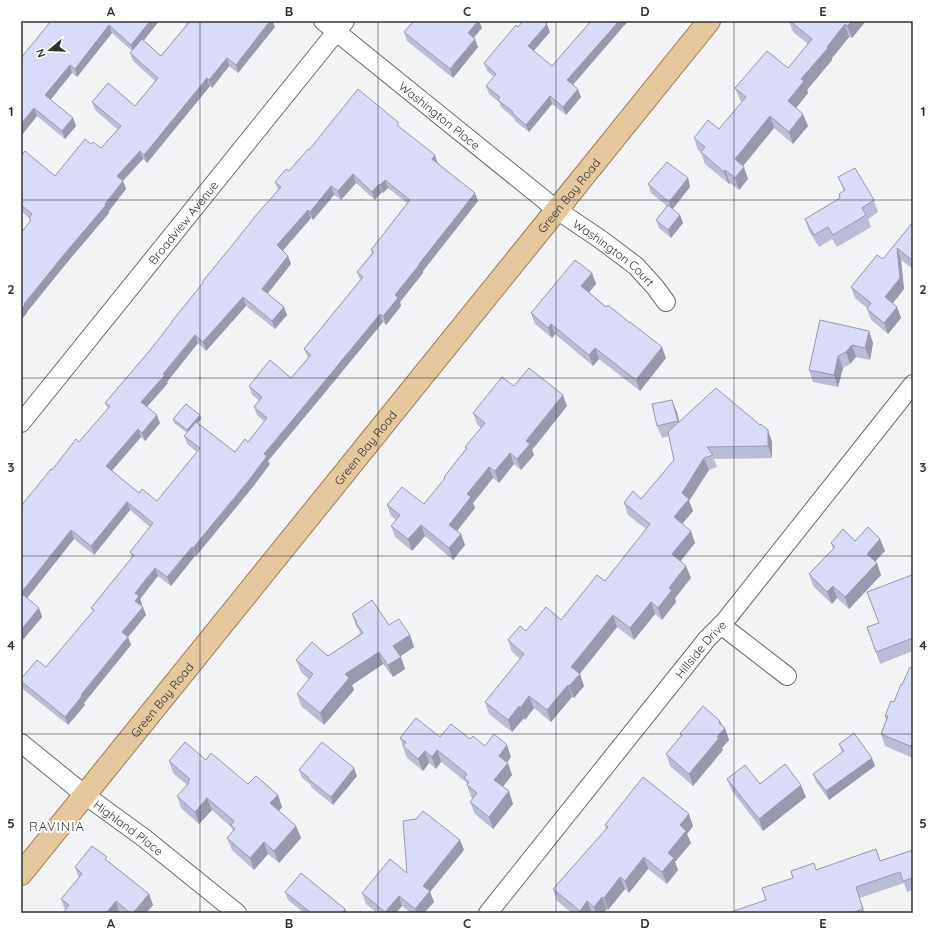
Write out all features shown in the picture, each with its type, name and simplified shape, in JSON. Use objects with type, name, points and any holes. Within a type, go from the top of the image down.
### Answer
[{"type":"main road","name":"Green Bay Road","points":[[21,874],[709,21]]},
{"type":"street","name":"Washington Place","points":[[335,25],[557,210]]},
{"type":"street","name":"Broadview Avenue","points":[[21,423],[335,25]]},
{"type":"street","name":"Washington Court","points":[[557,210],[600,239],[636,266],[666,302]]},
{"type":"street","name":"Hillside Drive","points":[[488,913],[708,638],[725,621],[913,384]]},
{"type":"street","points":[[721,625],[787,676]]},
{"type":"street","name":"Highland Place","points":[[21,743],[85,795],[144,838],[237,913]]},
{"type":"building","points":[[51,21],[150,21],[131,45],[109,25],[75,69],[70,65],[45,95],[73,118],[62,131],[34,108],[21,124],[21,58]]},
{"type":"building","points":[[190,21],[270,21],[236,65],[227,58],[209,80],[207,78],[144,155],[140,151],[117,176],[123,181],[105,204],[106,205],[21,309],[21,233],[31,220],[29,218],[32,214],[21,205],[21,156],[25,151],[55,176],[85,139],[91,144],[93,142],[101,148],[121,126],[92,102],[108,83],[135,106],[158,78],[130,53],[142,39],[161,56]]},
{"type":"building","points":[[414,21],[478,21],[468,33],[475,39],[450,69],[404,32]]},
{"type":"building","points":[[523,21],[543,21],[547,24],[528,46],[552,66],[591,21],[619,21],[567,80],[578,89],[563,107],[550,96],[526,125],[498,100],[500,97],[486,86],[496,74],[484,63],[516,25],[518,27]]},
{"type":"building","points":[[790,21],[852,21],[847,26],[845,24],[827,47],[828,48],[801,79],[804,81],[788,101],[803,114],[789,132],[770,116],[735,159],[744,167],[735,178],[725,170],[724,172],[701,152],[705,147],[694,138],[708,120],[719,129],[746,97],[735,88],[767,51],[788,68],[812,39]]},
{"type":"building","points":[[358,89],[399,123],[397,125],[435,155],[432,159],[475,193],[395,295],[398,298],[383,316],[380,314],[264,454],[267,456],[249,480],[193,548],[192,547],[167,577],[155,568],[135,593],[139,596],[135,601],[143,607],[122,632],[128,637],[65,717],[21,681],[21,679],[37,660],[46,667],[94,610],[91,608],[134,555],[130,552],[153,523],[127,502],[91,546],[71,530],[21,593],[21,506],[76,439],[79,442],[110,406],[105,403],[151,349],[257,214],[281,187],[275,182],[286,169],[289,171],[308,149],[309,150]],"holes":[[[353,174],[372,192],[385,180],[410,200],[371,250],[374,252],[357,272],[363,277],[304,349],[311,355],[291,378],[270,360],[249,386],[262,397],[254,407],[267,418],[248,442],[245,439],[235,452],[196,422],[184,436],[200,448],[157,501],[142,489],[139,493],[106,466],[138,429],[142,433],[157,415],[141,402],[165,375],[163,374],[195,335],[203,342],[243,297],[272,321],[284,307],[262,289],[288,256],[277,245],[308,210],[310,212],[331,186],[338,191]]]},
{"type":"building","points":[[667,162],[688,178],[669,202],[648,184]]},
{"type":"building","points":[[855,168],[874,200],[862,208],[866,215],[833,235],[828,227],[814,235],[805,219],[840,198],[839,194],[845,190],[838,177]]},
{"type":"building","points":[[668,205],[680,215],[668,230],[656,220]]},
{"type":"building","points":[[913,222],[913,261],[897,248],[900,278],[885,297],[897,307],[884,323],[867,309],[871,303],[851,287],[877,255],[883,259]]},
{"type":"building","points":[[575,260],[592,273],[581,286],[606,307],[608,305],[662,347],[636,380],[595,348],[589,355],[551,324],[548,328],[531,313]]},
{"type":"building","points":[[820,320],[869,331],[865,348],[852,345],[846,352],[838,356],[834,375],[809,370]]},
{"type":"building","points":[[529,368],[563,395],[526,441],[530,444],[517,459],[510,453],[495,471],[489,467],[467,494],[471,497],[449,525],[461,534],[449,548],[421,525],[408,539],[391,526],[400,515],[387,505],[402,487],[424,504],[467,448],[465,447],[485,423],[473,413],[502,377],[514,386]]},
{"type":"building","points":[[716,388],[768,430],[768,446],[707,447],[713,455],[704,458],[682,493],[689,499],[674,517],[691,531],[672,554],[686,566],[669,588],[672,590],[658,608],[651,602],[630,628],[613,615],[571,667],[580,674],[569,686],[568,685],[547,710],[529,696],[508,720],[485,702],[524,654],[508,640],[520,626],[526,631],[546,607],[561,620],[597,575],[605,581],[650,524],[624,503],[633,491],[641,499],[674,460],[668,432]]},
{"type":"building","points":[[672,400],[678,421],[657,426],[652,404]]},
{"type":"building","points":[[186,404],[200,415],[187,430],[173,419]]},
{"type":"building","points":[[868,527],[880,539],[867,554],[877,563],[845,597],[833,586],[827,592],[809,574],[835,547],[831,543],[843,529],[855,541]]},
{"type":"building","points":[[912,575],[913,638],[876,652],[867,627],[879,623],[867,592]]},
{"type":"building","points":[[21,593],[39,608],[21,630]]},
{"type":"building","points":[[372,600],[389,625],[399,619],[410,635],[393,646],[401,657],[388,665],[379,652],[345,674],[349,678],[320,713],[297,694],[313,674],[296,660],[312,642],[328,656],[363,633],[352,614]]},
{"type":"building","points":[[910,667],[913,668],[913,745],[910,746],[881,734],[888,716],[885,716],[891,701],[894,702]]},
{"type":"building","points":[[703,706],[720,721],[719,723],[725,728],[717,737],[719,738],[689,774],[666,754]]},
{"type":"building","points":[[416,718],[440,737],[451,724],[470,739],[473,736],[485,746],[494,734],[507,745],[499,756],[508,763],[494,780],[509,791],[489,817],[470,802],[477,793],[467,785],[469,782],[464,778],[467,774],[437,750],[432,757],[425,751],[418,759],[403,746],[406,742],[400,738]]},
{"type":"building","points":[[854,733],[872,758],[826,791],[813,774],[844,751],[839,744]]},
{"type":"building","points":[[185,742],[206,760],[211,753],[248,784],[256,776],[278,795],[270,803],[296,826],[274,851],[264,842],[250,858],[227,838],[235,829],[231,825],[234,821],[207,798],[195,812],[177,796],[189,783],[188,782],[190,779],[169,761]]},
{"type":"building","points":[[322,742],[354,768],[331,797],[299,770]]},
{"type":"building","points":[[785,764],[801,785],[759,819],[727,779],[745,765],[760,784]]},
{"type":"building","points":[[643,777],[689,814],[680,825],[686,831],[668,853],[674,858],[662,872],[644,857],[625,881],[620,877],[604,898],[602,897],[594,907],[587,901],[580,911],[553,889],[608,827],[605,825]]},
{"type":"building","points":[[423,811],[460,840],[423,886],[430,891],[415,909],[399,896],[385,912],[362,893],[390,859],[407,873],[403,821],[416,819]]},
{"type":"building","points":[[92,846],[107,857],[105,859],[149,894],[133,913],[130,913],[116,901],[106,913],[63,913],[69,905],[61,899],[82,874],[75,867]]},
{"type":"building","points":[[876,849],[880,861],[913,850],[913,878],[903,881],[900,872],[856,887],[863,909],[851,913],[728,913],[766,900],[762,888],[793,878],[791,871],[814,863],[816,870]]},
{"type":"building","points":[[301,873],[345,909],[342,913],[311,913],[285,892]]},
{"type":"district","name":"RAVINIA","points":[[57,826]]}]
